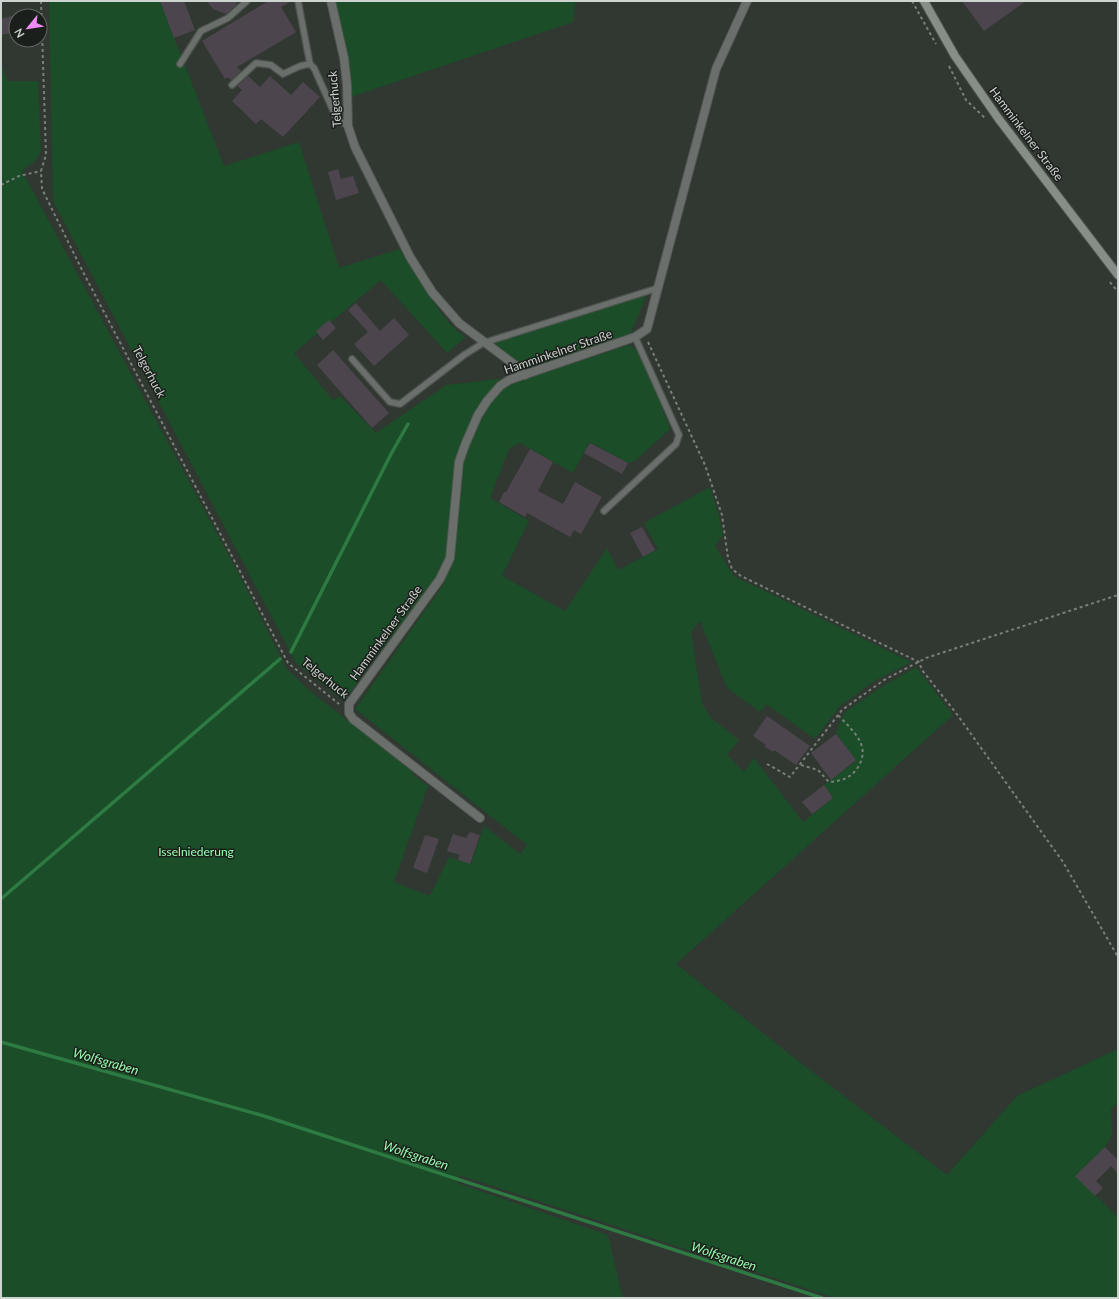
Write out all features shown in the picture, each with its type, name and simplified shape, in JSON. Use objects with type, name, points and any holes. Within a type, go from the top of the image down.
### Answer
[{"type":"main road","name":"Hamminkelner Straße","points":[[924,1],[955,56],[998,118],[1118,275]]},
{"type":"street","name":"Telgerhuck","points":[[331,1],[344,58],[347,85],[348,126],[355,147],[404,243],[432,292],[459,323],[483,343],[515,365],[525,375]]},
{"type":"street","points":[[638,335],[647,329],[716,69],[747,1]]},
{"type":"street","name":"Hamminkelner Straße","points":[[349,713],[349,704],[440,579],[450,558],[459,462],[478,415],[500,386],[509,380],[638,335]]},
{"type":"street","points":[[349,713],[353,719],[480,818]]},
{"type":"lane","points":[[180,64],[201,31],[228,18],[247,1]]},
{"type":"lane","points":[[298,1],[310,64],[314,68],[336,119],[348,126]]},
{"type":"lane","points":[[232,85],[256,63],[271,66],[283,74],[300,66],[310,64]]},
{"type":"lane","points":[[352,359],[390,402],[400,404],[464,355],[483,343],[658,288]]},
{"type":"lane","points":[[604,511],[676,444],[679,435],[638,335]]},
{"type":"path","name":"Telgerhuck","points":[[41,1],[46,155],[41,171],[42,189],[82,270],[288,663],[349,713]]},
{"type":"path","points":[[1,186],[19,176],[41,171]]},
{"type":"path","points":[[638,335],[652,348],[705,465],[722,516],[728,558],[732,569],[741,576],[920,662]]},
{"type":"path","points":[[767,764],[790,777],[801,765],[842,710],[871,688],[926,658],[1118,595]]},
{"type":"path","points":[[920,662],[922,670],[956,713],[1063,862],[1118,957]]},
{"type":"path","points":[[801,765],[818,770],[829,782],[844,780],[855,772],[862,762],[864,755],[862,745],[852,730],[838,716]]},
{"type":"green space","points":[[49,1],[160,1],[224,166],[299,142],[339,268],[400,249],[440,312],[452,326],[466,337],[447,353],[381,280],[294,353],[333,400],[340,396],[376,433],[446,385],[507,378],[457,454],[446,555],[433,582],[344,701],[296,663],[53,201]]},
{"type":"green space","points":[[335,1],[575,1],[573,22],[351,97],[348,53]]},
{"type":"green space","name":"Isselniederung","points":[[1,62],[7,81],[38,81],[41,152],[34,162],[22,171],[244,584],[286,668],[310,691],[412,771],[412,774],[428,786],[394,882],[430,896],[449,857],[471,864],[484,826],[520,854],[527,845],[355,709],[444,584],[451,558],[462,463],[467,447],[489,404],[501,389],[509,384],[629,345],[638,352],[641,351],[670,429],[636,460],[628,463],[590,442],[573,473],[520,443],[509,449],[490,498],[529,521],[502,576],[565,611],[607,548],[618,570],[658,549],[644,523],[710,487],[723,535],[715,546],[734,576],[911,662],[871,683],[839,707],[815,739],[766,704],[760,712],[727,688],[700,621],[691,632],[702,703],[711,718],[739,740],[727,755],[744,772],[754,758],[803,822],[833,798],[824,785],[856,761],[836,733],[844,713],[875,691],[916,667],[953,715],[676,964],[793,1057],[947,1175],[1017,1096],[1118,1049],[1118,1102],[1111,1110],[1112,1135],[1105,1147],[1075,1176],[1118,1217],[1118,1298],[835,1298],[459,1175],[457,1183],[608,1235],[623,1298],[1,1298]]},
{"type":"green space","points":[[647,294],[631,333],[524,372],[490,344]]},
{"type":"building","points":[[160,1],[184,1],[195,30],[174,38]]},
{"type":"building","points":[[207,1],[237,1],[236,5],[226,14],[213,9]]},
{"type":"building","points":[[268,1],[292,1],[281,7],[296,32],[237,67],[241,71],[231,80],[228,77],[225,79],[202,41]]},
{"type":"building","points":[[962,1],[1026,1],[984,31]]},
{"type":"building","points":[[8,17],[8,34],[1,35],[1,19]]},
{"type":"building","points":[[248,76],[260,87],[270,76],[291,95],[303,82],[320,97],[283,137],[261,119],[256,124],[232,101],[242,90],[237,86]]},
{"type":"building","points":[[338,169],[341,179],[353,176],[359,193],[336,200],[328,172]]},
{"type":"building","points":[[356,303],[380,331],[394,318],[409,335],[374,366],[354,344],[368,332],[348,310]]},
{"type":"building","points":[[329,320],[336,328],[323,340],[316,331]]},
{"type":"building","points":[[333,350],[389,413],[372,428],[317,365]]},
{"type":"building","points":[[590,443],[628,463],[622,474],[584,453]]},
{"type":"building","points":[[530,449],[553,462],[538,491],[563,504],[575,482],[602,497],[581,534],[574,530],[570,537],[527,513],[525,517],[499,502]]},
{"type":"building","points":[[642,527],[655,550],[643,557],[630,533]]},
{"type":"building","points":[[767,716],[810,746],[796,765],[774,750],[773,752],[764,746],[766,745],[753,736]]},
{"type":"building","points":[[836,734],[856,760],[831,780],[811,753]]},
{"type":"building","points":[[824,785],[833,798],[812,814],[802,802]]},
{"type":"building","points":[[470,832],[480,835],[470,864],[458,860],[460,855],[447,851],[453,834],[466,838]]},
{"type":"building","points":[[425,835],[439,839],[427,873],[413,868]]},
{"type":"building","points":[[1105,1147],[1118,1160],[1118,1174],[1111,1166],[1096,1181],[1103,1188],[1095,1196],[1075,1176]]},
{"type":"waterway","points":[[291,652],[391,454],[408,424]]},
{"type":"waterway","points":[[1,899],[280,659]]},
{"type":"waterway","name":"Wolfsgraben","points":[[1,1042],[264,1116],[822,1298]]}]
